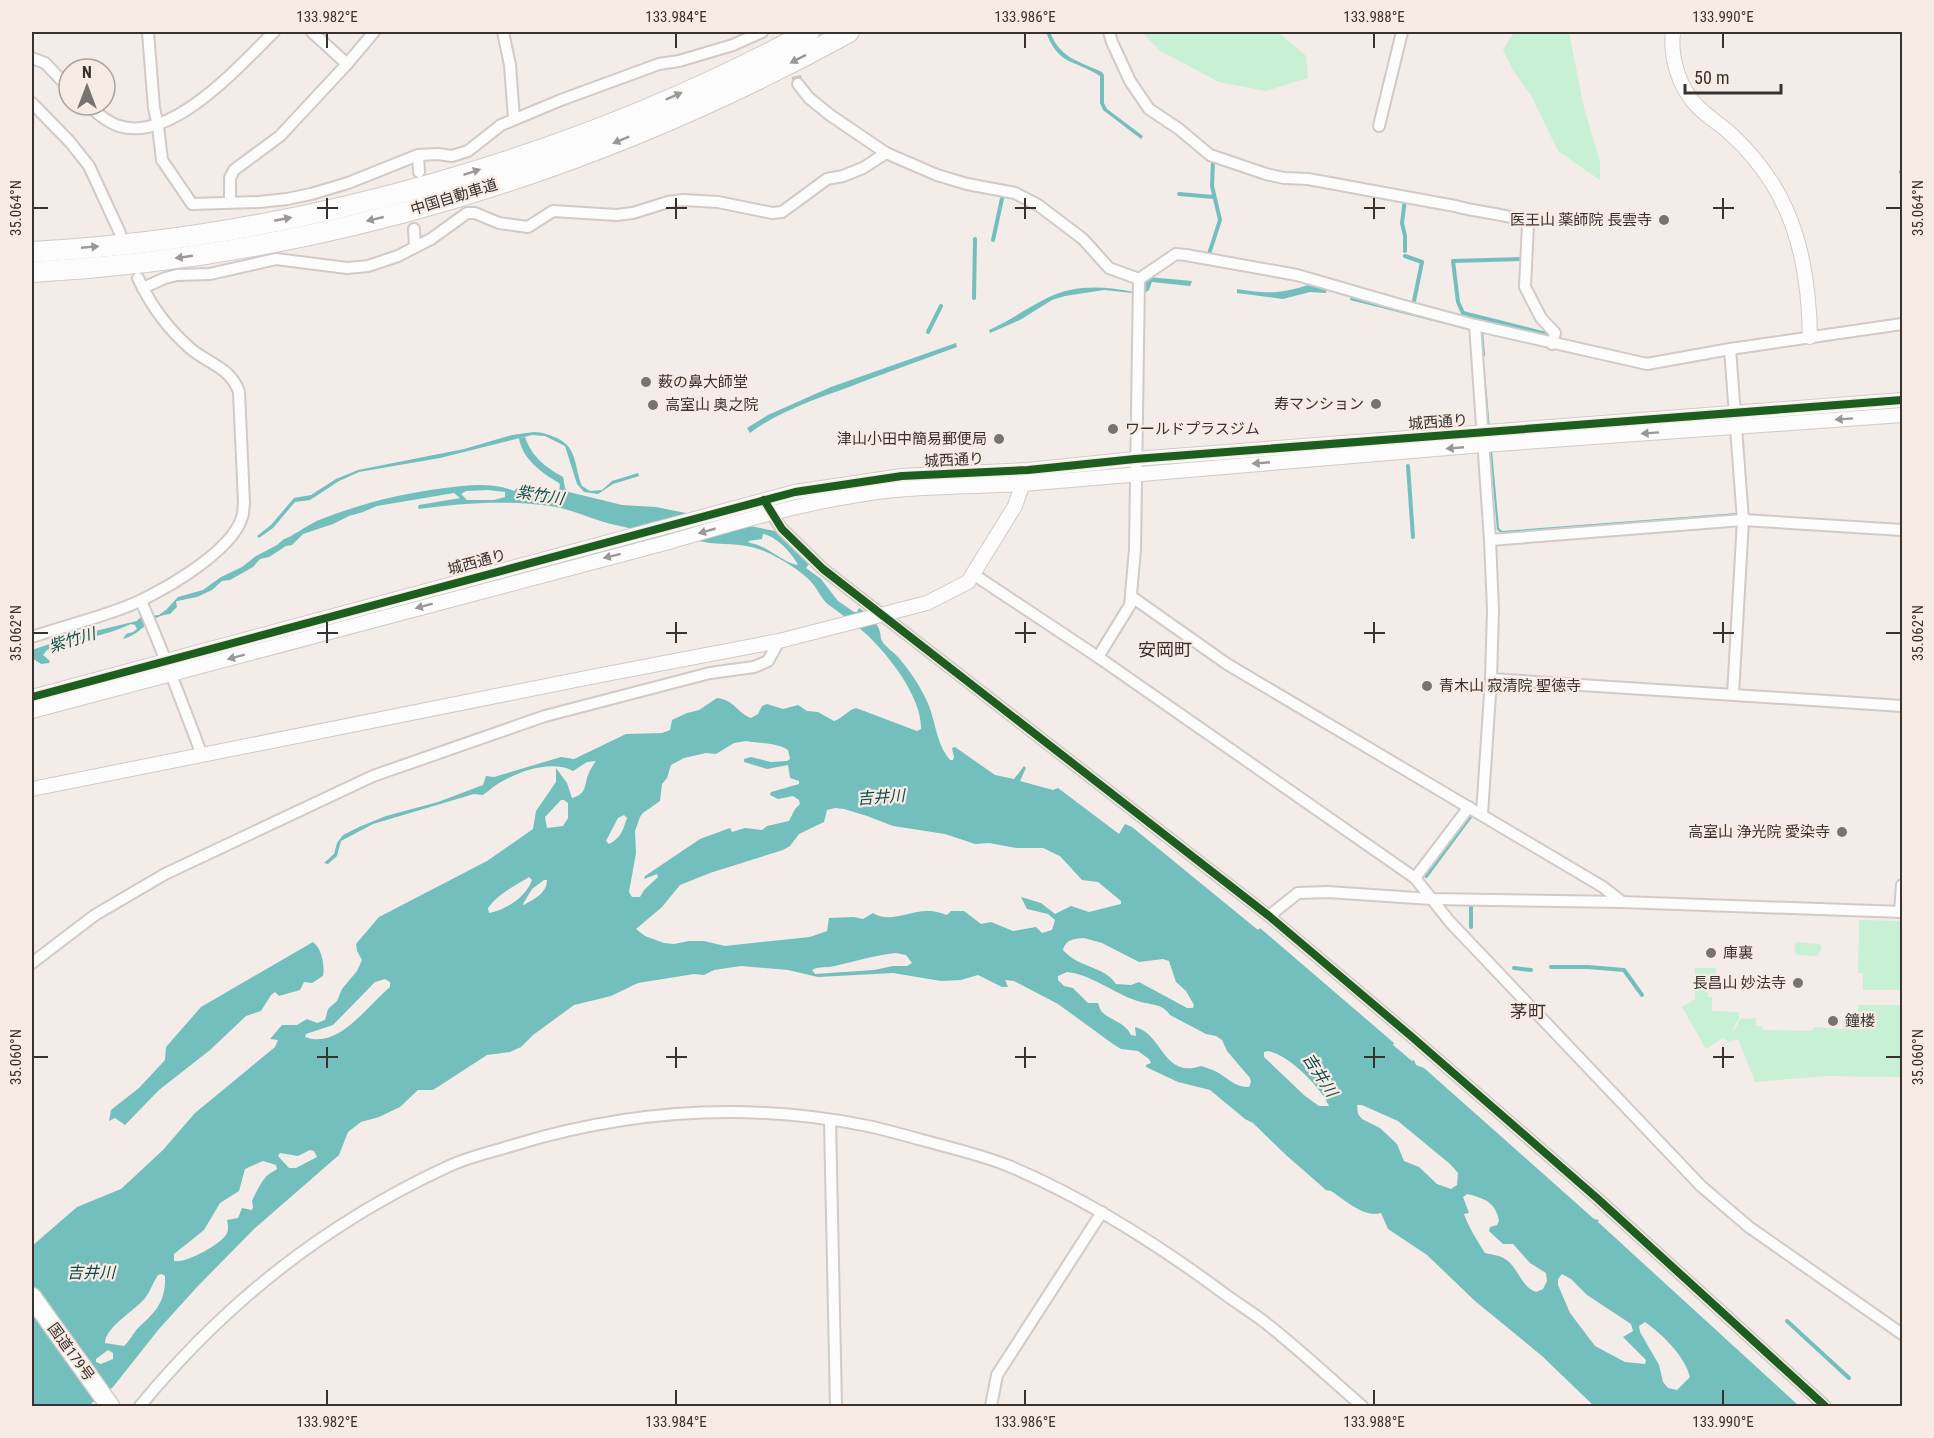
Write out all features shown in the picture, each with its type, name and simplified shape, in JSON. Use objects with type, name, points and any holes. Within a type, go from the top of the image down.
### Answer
[{"type":"highway","name":"中国自動車道","points":[[32,252],[135,243],[219,231],[374,199],[456,177],[533,152],[612,122],[670,98],[809,32]]},
{"type":"highway","name":"中国自動車道","points":[[32,272],[129,264],[223,251],[361,223],[460,196],[548,168],[663,123],[740,89],[849,32]]},
{"type":"highway","name":"国道179号","points":[[32,1297],[110,1407]]},
{"type":"street","points":[[148,32],[154,108],[162,159],[192,204],[259,202],[311,194],[348,183],[418,155],[452,156],[468,152],[501,125],[514,119],[659,64],[679,62],[710,53],[762,32]]},
{"type":"street","points":[[103,117],[120,126],[145,128],[170,121],[214,90],[274,32]]},
{"type":"street","points":[[312,32],[347,64]]},
{"type":"street","points":[[230,202],[230,178],[234,170],[280,136],[374,32]]},
{"type":"street","points":[[503,32],[510,65],[514,119]]},
{"type":"street","points":[[1109,32],[1130,81],[1149,109],[1179,129],[1210,155],[1275,176],[1308,179],[1455,206],[1521,220],[1528,224],[1525,288],[1541,318],[1555,333],[1552,344]]},
{"type":"street","points":[[1379,126],[1402,32]]},
{"type":"street","points":[[1673,32],[1673,52],[1684,90],[1698,107],[1754,157],[1773,184],[1786,209],[1807,275],[1810,337]]},
{"type":"street","points":[[32,58],[45,63],[57,76]]},
{"type":"street","points":[[798,84],[809,98],[823,109],[886,153],[937,175],[967,184],[1015,193],[1038,205],[1083,239],[1109,268],[1139,279]]},
{"type":"street","points":[[32,104],[70,142],[89,166],[120,233]]},
{"type":"street","points":[[143,288],[177,275],[210,274],[276,259],[347,268],[368,266],[398,256],[431,239],[467,213],[475,213],[499,223],[528,227],[553,211],[616,215],[683,200],[717,202],[772,213],[782,212],[827,179],[843,176],[863,168],[886,153]]},
{"type":"street","points":[[418,155],[419,172]]},
{"type":"street","points":[[414,229],[415,247]]},
{"type":"street","points":[[1139,279],[1176,254],[1186,255],[1297,274],[1475,325],[1647,364],[1730,349],[1902,324]]},
{"type":"street","points":[[32,636],[142,603],[192,571],[212,555],[238,526],[242,517],[244,503],[239,392],[236,382],[227,372],[192,350],[173,331],[155,309],[138,278]]},
{"type":"street","points":[[1098,657],[1130,605],[1132,597],[1135,549],[1139,279]]},
{"type":"street","points":[[1475,325],[1493,610],[1482,814]]},
{"type":"street","points":[[1730,349],[1743,520],[1732,694]]},
{"type":"street","name":"城西通り","points":[[32,697],[169,668],[669,542],[745,520],[795,492],[902,476],[1028,470],[1135,459],[1483,439],[1735,420],[1902,400]]},
{"type":"street","name":"城西通り","points":[[1735,420],[1902,415]]},
{"type":"street","name":"城西通り","points":[[32,711],[330,615],[717,513],[865,494],[941,487],[1023,484],[1483,439]]},
{"type":"street","points":[[32,789],[779,641],[927,603],[968,582],[1015,506],[1028,470]]},
{"type":"street","points":[[767,506],[782,529],[823,569],[880,616],[1269,916],[1412,1037],[1598,1199],[1825,1407]]},
{"type":"street","points":[[1490,540],[1743,520],[1902,530]]},
{"type":"street","points":[[973,574],[1098,657],[1415,878],[1450,922],[1701,1186],[1749,1227],[1902,1334]]},
{"type":"street","points":[[1132,597],[1227,664],[1482,814],[1603,887],[1622,902]]},
{"type":"street","points":[[142,603],[202,755]]},
{"type":"street","points":[[32,963],[95,915],[165,874],[373,776],[545,716],[710,673],[754,667],[768,661],[779,641]]},
{"type":"street","points":[[1491,679],[1902,706]]},
{"type":"street","points":[[1415,878],[1469,807]]},
{"type":"street","points":[[1269,916],[1298,893],[1328,892],[1431,899],[1622,902],[1901,912],[1902,885]]},
{"type":"street","points":[[140,1407],[178,1360],[263,1281],[303,1250],[379,1202],[450,1165],[583,1126],[632,1118],[706,1112],[799,1115],[830,1120],[887,1131],[949,1147],[1008,1166],[1102,1212],[1200,1275],[1270,1325],[1362,1407]]},
{"type":"street","points":[[830,1120],[836,1407]]},
{"type":"street","points":[[991,1407],[997,1375],[1102,1212]]},
{"type":"green space","points":[[1142,32],[1278,32],[1306,56],[1308,78],[1266,91],[1219,82],[1159,50]]},
{"type":"green space","points":[[1514,32],[1569,32],[1584,108],[1600,161],[1600,180],[1558,151],[1532,97],[1513,70],[1503,50]]},
{"type":"green space","points":[[1859,920],[1902,921],[1902,990],[1863,990],[1863,973],[1858,973]]},
{"type":"green space","points":[[1796,942],[1819,944],[1822,947],[1818,956],[1797,955],[1794,950]]},
{"type":"green space","points":[[1695,968],[1716,968],[1716,978],[1709,979],[1708,997],[1712,997],[1712,1011],[1739,1012],[1734,1031],[1740,1019],[1756,1018],[1756,1026],[1762,1026],[1763,1030],[1811,1031],[1814,1027],[1843,1029],[1844,1017],[1858,1017],[1858,1005],[1902,1005],[1902,1077],[1825,1076],[1755,1082],[1738,1039],[1728,1042],[1723,1038],[1706,1049],[1682,1007],[1695,999]]},
{"type":"water","points":[[1046,32],[1050,32],[1059,48],[1071,58],[1102,72],[1104,75],[1104,103],[1107,109],[1143,136],[1141,139],[1103,110],[1100,103],[1100,76],[1062,56],[1056,51]]},
{"type":"water","points":[[1148,277],[1192,281],[1190,286],[1152,282],[1149,290],[1143,294],[1104,290],[1065,296],[1052,300],[1020,320],[990,333],[989,330],[1057,293],[1079,288],[1112,288],[1134,292],[1144,285]]},
{"type":"water","points":[[1311,284],[1327,287],[1326,293],[1310,292],[1283,299],[1237,293],[1237,289],[1275,292]]},
{"type":"water","points":[[1351,295],[1463,324],[1470,316],[1476,318],[1465,329],[1350,300]]},
{"type":"water","points":[[956,343],[957,347],[792,409],[750,433],[747,428],[768,415],[831,387]]},
{"type":"water","points":[[1482,362],[1484,362],[1499,528],[1502,531],[1737,513],[1736,515],[1502,533],[1497,530]]},
{"type":"water","points":[[534,432],[557,438],[569,447],[582,486],[590,491],[602,490],[612,481],[638,473],[639,476],[613,484],[598,494],[584,492],[577,484],[565,446],[545,436],[532,435],[440,458],[359,472],[339,481],[310,500],[295,502],[273,528],[259,538],[257,536],[271,525],[294,498],[311,495],[336,479],[358,470],[464,449],[512,435]]},
{"type":"water","points":[[525,437],[531,450],[540,461],[563,477],[565,488],[569,492],[622,505],[656,507],[775,531],[779,529],[811,561],[806,568],[821,579],[838,601],[854,612],[857,612],[859,608],[874,622],[879,629],[881,639],[902,662],[923,693],[941,746],[950,760],[953,760],[952,748],[955,747],[995,775],[1014,779],[1024,766],[1026,768],[1020,781],[1053,790],[1058,788],[1119,834],[1125,824],[1132,827],[1258,930],[1260,928],[1394,1043],[1393,1045],[1412,1061],[1414,1060],[1416,1065],[1424,1068],[1594,1219],[1599,1220],[1598,1222],[1799,1406],[1594,1406],[1542,1356],[1475,1301],[1427,1255],[1388,1229],[1381,1213],[1361,1211],[1326,1190],[1253,1123],[1210,1090],[1178,1082],[1146,1067],[1151,1063],[1149,1059],[1138,1051],[1121,1049],[1058,1004],[1014,981],[1005,980],[1008,987],[1002,987],[978,975],[961,980],[941,981],[893,973],[818,977],[788,970],[741,966],[714,970],[704,975],[694,974],[638,983],[611,996],[574,1005],[533,1035],[521,1047],[510,1052],[487,1055],[433,1090],[418,1090],[400,1107],[361,1122],[348,1132],[339,1155],[254,1229],[197,1287],[159,1329],[113,1387],[88,1406],[32,1406],[32,1246],[77,1207],[121,1189],[163,1150],[195,1113],[275,1047],[278,1040],[270,1039],[282,1025],[297,1025],[307,1019],[317,1023],[325,1020],[328,1009],[337,1001],[342,989],[357,971],[362,960],[356,944],[379,917],[487,861],[533,829],[536,811],[556,782],[556,768],[567,783],[572,798],[583,792],[589,773],[596,761],[587,762],[573,771],[556,766],[528,770],[500,782],[483,795],[474,794],[373,824],[341,841],[337,856],[328,864],[324,863],[334,854],[337,843],[343,835],[386,816],[438,802],[483,785],[486,776],[494,777],[561,757],[574,759],[626,734],[662,733],[670,730],[672,720],[699,710],[717,698],[728,701],[751,718],[767,704],[783,709],[798,705],[807,711],[818,712],[834,721],[856,708],[917,731],[921,729],[920,717],[910,690],[884,652],[861,629],[827,603],[808,579],[777,557],[750,547],[710,543],[611,524],[550,506],[501,503],[419,509],[418,507],[460,498],[454,493],[377,506],[349,516],[303,534],[292,545],[260,559],[253,567],[230,580],[222,581],[212,590],[197,597],[177,601],[177,607],[170,614],[151,621],[129,637],[123,639],[126,634],[137,629],[135,625],[131,624],[47,650],[43,655],[50,661],[49,663],[41,664],[32,658],[32,650],[70,637],[137,621],[141,617],[159,615],[178,597],[203,590],[284,539],[319,520],[351,509],[396,496],[462,486],[489,485],[514,491],[517,488],[559,490],[559,483],[528,459],[519,438]],"holes":[[[466,491],[505,492],[505,497],[494,500],[467,500],[461,494]],[[763,534],[768,535],[783,546],[798,565],[748,541],[762,539]],[[746,741],[783,747],[788,750],[790,759],[787,761],[771,762],[751,757],[744,759],[744,762],[767,769],[788,765],[790,778],[799,781],[799,784],[771,792],[770,795],[778,799],[793,796],[799,800],[800,804],[789,821],[767,826],[762,830],[745,828],[732,832],[730,828],[700,839],[645,876],[644,879],[657,874],[658,877],[640,897],[632,897],[629,892],[636,853],[635,831],[640,817],[660,801],[662,784],[667,778],[671,765],[684,758],[706,753],[716,754],[734,743]],[[561,800],[568,803],[568,818],[563,826],[547,828],[545,817]],[[835,808],[867,816],[893,826],[945,834],[975,844],[989,843],[1016,848],[1043,848],[1060,856],[1082,880],[1098,882],[1121,901],[1121,904],[1089,912],[1071,906],[1055,914],[1041,903],[1021,897],[1027,909],[1048,914],[1055,920],[1052,930],[1042,933],[1036,927],[1013,931],[991,922],[981,924],[964,911],[951,911],[947,915],[922,911],[893,917],[873,913],[863,919],[829,918],[827,931],[810,937],[725,946],[704,941],[664,943],[645,936],[636,929],[662,907],[680,885],[783,850],[790,846],[799,834],[824,822],[827,810]],[[624,815],[627,818],[623,830],[609,844],[606,841],[618,818]],[[529,877],[532,880],[515,902],[489,913],[488,908],[502,894]],[[547,880],[545,889],[536,898],[523,904],[532,889]],[[1084,938],[1102,943],[1139,962],[1163,959],[1169,961],[1176,982],[1186,991],[1194,1005],[1193,1008],[1187,1008],[1139,982],[1131,985],[1116,984],[1105,973],[1077,961],[1063,950],[1071,940]],[[896,953],[906,955],[912,963],[907,966],[874,970],[815,974],[812,970]],[[1067,972],[1077,974],[1131,999],[1161,1007],[1170,1015],[1206,1034],[1216,1036],[1222,1040],[1227,1051],[1250,1078],[1249,1087],[1235,1084],[1203,1066],[1188,1068],[1179,1066],[1171,1061],[1144,1031],[1135,1027],[1136,1036],[1131,1035],[1122,1024],[1102,1012],[1098,1003],[1088,1003],[1073,988],[1064,986],[1058,980],[1058,976]],[[385,979],[390,982],[390,987],[362,1015],[340,1032],[317,1039],[305,1037],[306,1034],[333,1025],[375,982]],[[1264,1052],[1276,1053],[1285,1058],[1312,1081],[1329,1106],[1319,1106],[1305,1096],[1264,1057]],[[1357,1105],[1362,1105],[1398,1121],[1450,1164],[1458,1173],[1457,1185],[1451,1189],[1437,1184],[1419,1167],[1404,1161],[1397,1144],[1380,1128],[1362,1119],[1358,1114]],[[310,1150],[314,1151],[317,1157],[296,1168],[289,1168],[278,1156],[280,1153],[298,1156]],[[263,1161],[276,1165],[277,1169],[266,1176],[257,1190],[252,1201],[252,1210],[242,1208],[238,1218],[227,1220],[228,1231],[222,1239],[193,1257],[174,1261],[174,1254],[204,1230],[220,1203],[239,1191],[245,1169]],[[1467,1194],[1489,1202],[1498,1215],[1499,1221],[1497,1225],[1490,1227],[1489,1231],[1503,1244],[1513,1244],[1530,1263],[1546,1273],[1547,1281],[1543,1289],[1536,1292],[1531,1290],[1506,1260],[1485,1253],[1464,1214],[1469,1213],[1463,1197]],[[1562,1274],[1571,1279],[1587,1295],[1631,1324],[1633,1331],[1623,1337],[1646,1360],[1645,1364],[1625,1362],[1595,1346],[1570,1313],[1558,1285],[1558,1279]],[[158,1275],[165,1276],[164,1292],[159,1305],[128,1342],[124,1346],[105,1343],[106,1337],[115,1325],[146,1297]],[[1645,1322],[1672,1346],[1683,1361],[1690,1377],[1677,1390],[1668,1388],[1663,1382],[1659,1365],[1640,1332],[1639,1326]],[[108,1350],[113,1353],[113,1359],[101,1364],[96,1362],[96,1359]]]},
{"type":"water","points":[[313,942],[322,958],[323,976],[312,983],[304,982],[300,990],[279,996],[275,992],[261,1011],[246,1016],[210,1050],[159,1090],[125,1125],[115,1118],[109,1121],[111,1110],[139,1088],[165,1060],[166,1047],[201,1007]]},
{"type":"waterway","points":[[1209,254],[1220,220],[1212,186],[1213,161]]},
{"type":"waterway","points":[[993,240],[1003,194]]},
{"type":"waterway","points":[[1179,194],[1214,197]]},
{"type":"waterway","points":[[1405,199],[1402,223],[1405,251]]},
{"type":"waterway","points":[[974,298],[975,239]]},
{"type":"waterway","points":[[1405,256],[1422,262],[1414,301]]},
{"type":"waterway","points":[[1522,259],[1453,261],[1458,302],[1463,313],[1550,335]]},
{"type":"waterway","points":[[928,332],[941,306]]},
{"type":"waterway","points":[[1481,331],[1483,355]]},
{"type":"waterway","points":[[1408,466],[1413,537]]},
{"type":"waterway","points":[[1426,876],[1472,814]]},
{"type":"waterway","points":[[1471,906],[1471,927]]},
{"type":"waterway","points":[[1551,967],[1624,970],[1642,995]]},
{"type":"waterway","points":[[1514,968],[1531,970]]},
{"type":"waterway","points":[[1787,1321],[1849,1378]]},
{"type":"tunnel","points":[[787,32],[798,84]]},
{"type":"cycle path","points":[[32,697],[795,492],[902,476],[1028,470],[1135,459],[1902,400]]},
{"type":"cycle path","points":[[764,500],[782,529],[823,569],[1269,916],[1598,1199],[1825,1406]]},
{"type":"place","name":"医王山 薬師院 長雲寺","points":[[1664,220]]},
{"type":"place","name":"薮の鼻大師堂","points":[[646,382]]},
{"type":"place","name":"寿マンション","points":[[1376,404]]},
{"type":"place","name":"高室山 奥之院","points":[[653,405]]},
{"type":"place","name":"ワールドプラスジム","points":[[1113,429]]},
{"type":"place","name":"津山小田中簡易郵便局","points":[[999,439]]},
{"type":"place","name":"青木山 寂清院 聖徳寺","points":[[1427,686]]},
{"type":"place","name":"高室山 浄光院 愛染寺","points":[[1842,832]]},
{"type":"place","name":"庫裏","points":[[1711,953]]},
{"type":"place","name":"長昌山 妙法寺","points":[[1798,983]]},
{"type":"place","name":"鐘楼","points":[[1833,1021]]},
{"type":"district","name":"安岡町","points":[[1165,649]]},
{"type":"district","name":"茅町","points":[[1528,1011]]},
{"type":"water label","name":"紫竹川","points":[[540,495]]},
{"type":"water label","name":"紫竹川","points":[[72,640]]},
{"type":"water label","name":"吉井川","points":[[881,797]]},
{"type":"water label","name":"吉井川","points":[[1320,1075]]},
{"type":"water label","name":"吉井川","points":[[91,1272]]}]
